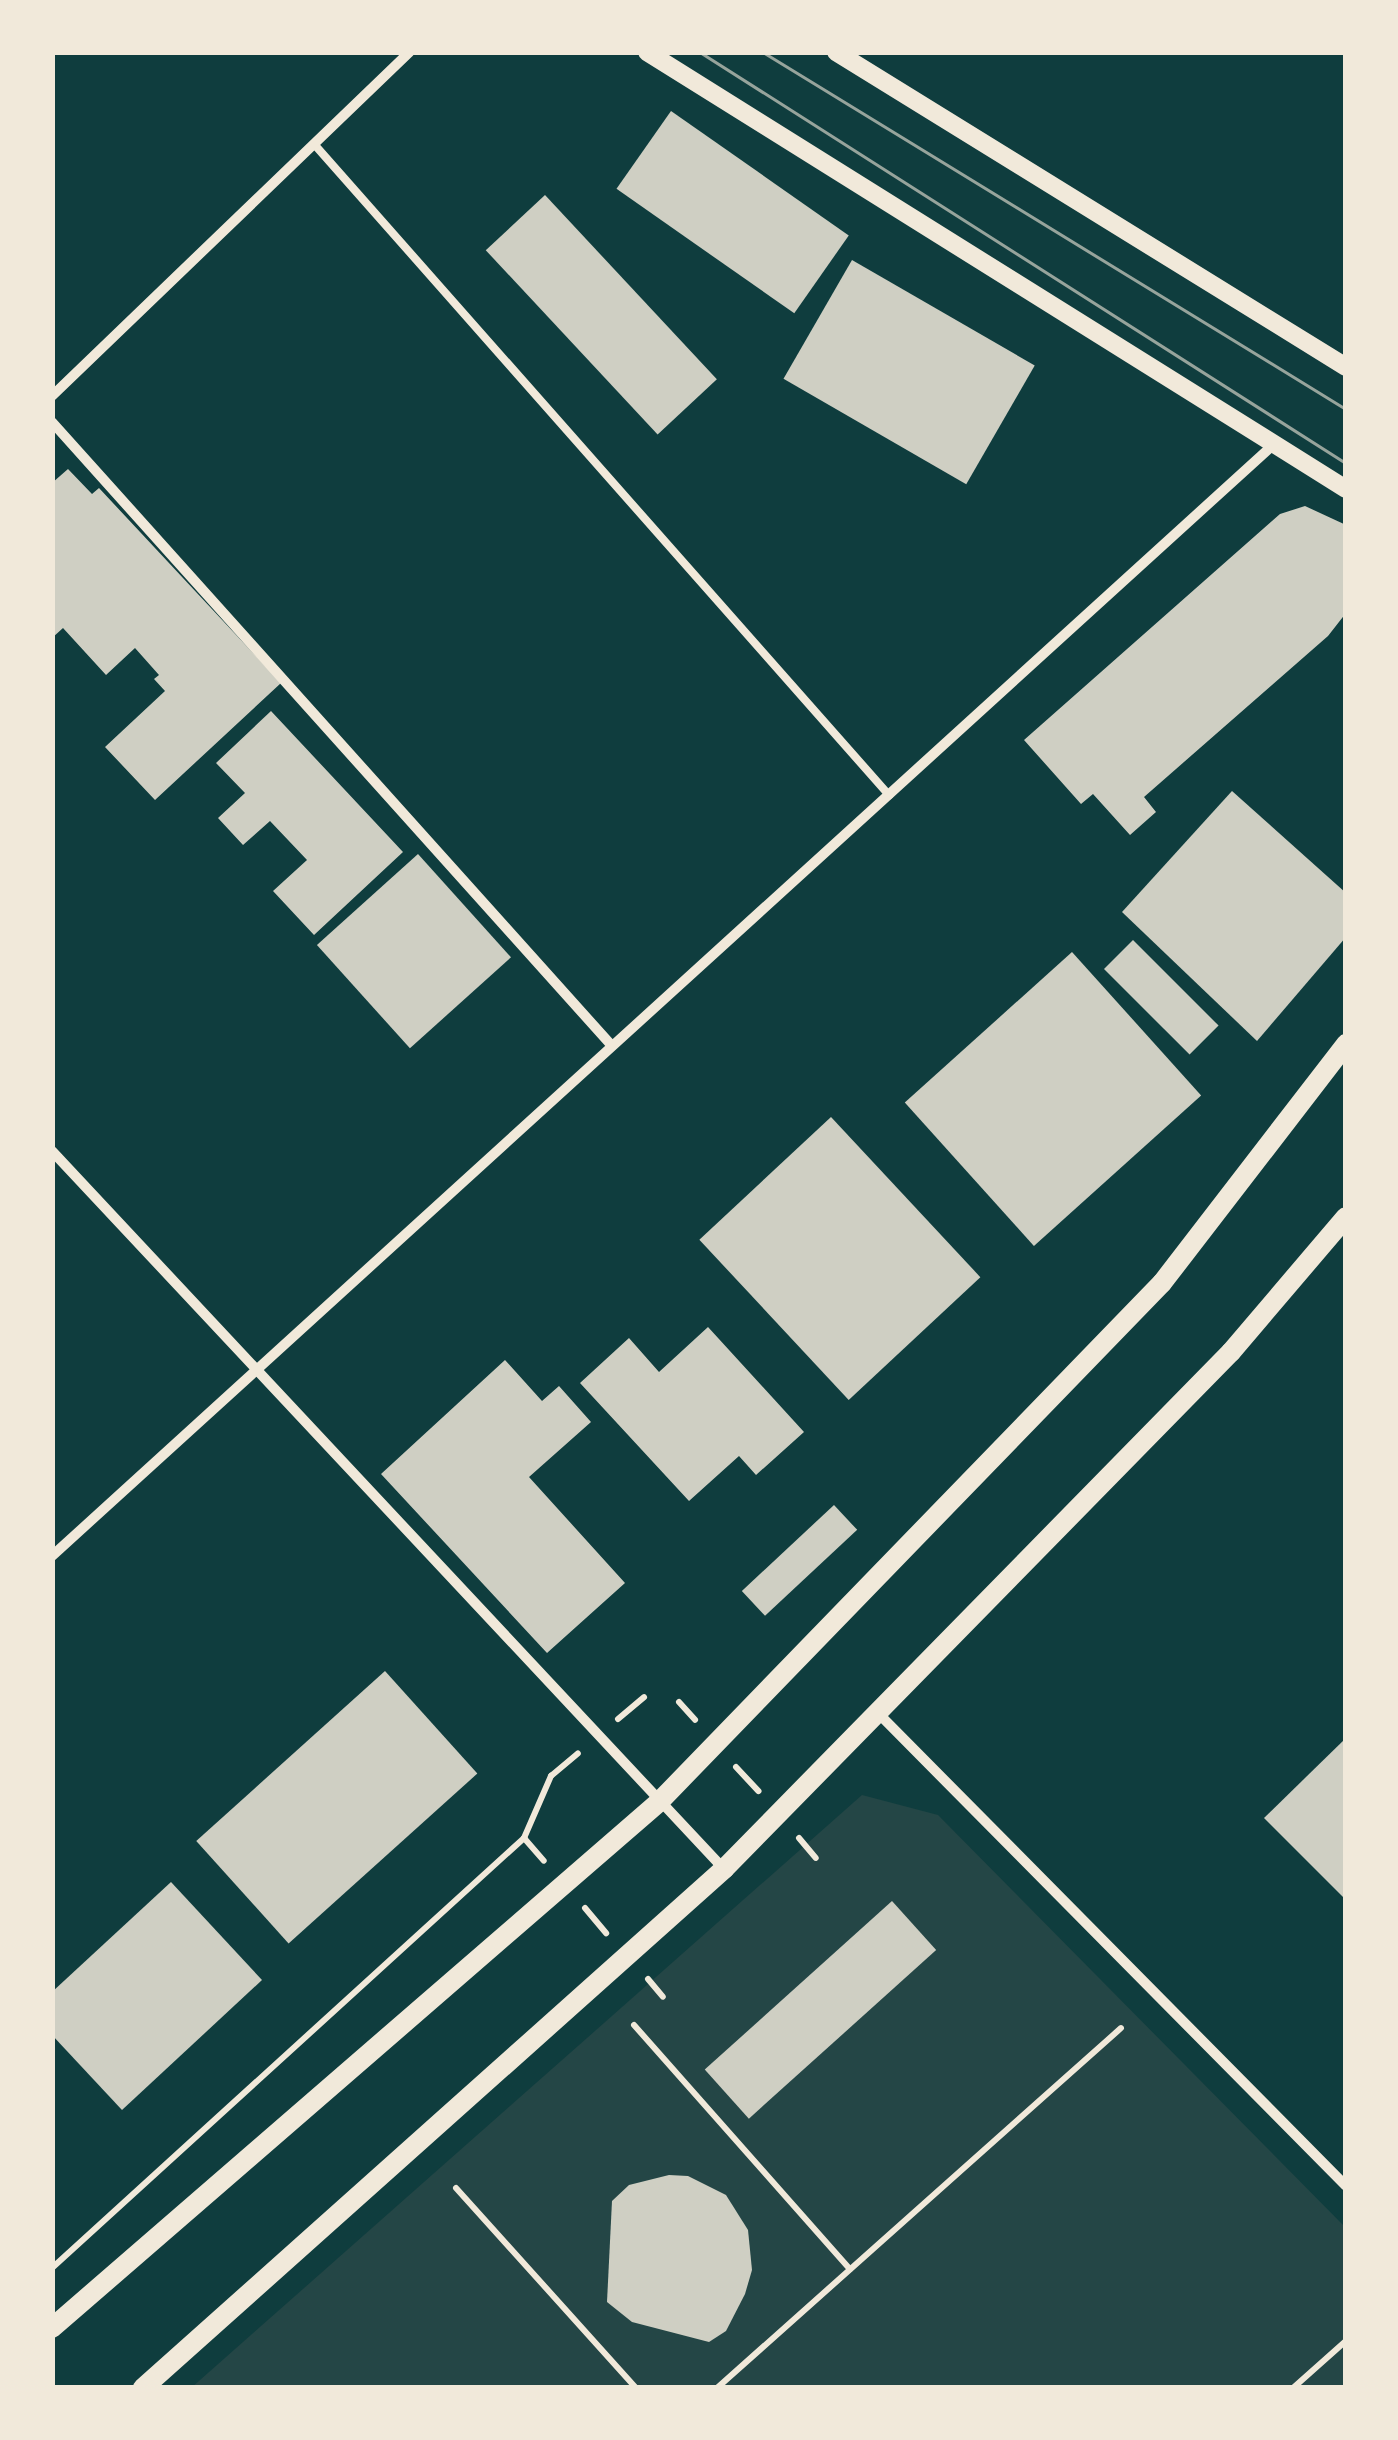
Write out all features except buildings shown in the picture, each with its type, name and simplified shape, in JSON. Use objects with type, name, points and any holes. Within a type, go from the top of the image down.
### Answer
[{"type":"main road","points":[[52,2328],[659,1802],[1162,1283],[1346,1044]]},
{"type":"main road","points":[[143,2388],[629,1958],[724,1869],[1230,1352],[1346,1217]]},
{"type":"street","points":[[52,396],[409,52]]},
{"type":"street","points":[[647,52],[1346,488]]},
{"type":"street","points":[[836,52],[1343,361]]},
{"type":"street","points":[[52,422],[612,1046]]},
{"type":"street","points":[[52,1556],[1274,444]]},
{"type":"street","points":[[52,1151],[724,1869]]},
{"type":"street","points":[[878,1713],[1346,2186]]},
{"type":"lane","points":[[314,144],[889,795]]},
{"type":"path","points":[[679,1702],[816,1858]]},
{"type":"path","points":[[52,2268],[524,1838],[551,1776]]},
{"type":"path","points":[[524,1838],[663,1997]]},
{"type":"path","points":[[634,2025],[850,2269]]},
{"type":"path","points":[[717,2388],[1121,2028]]},
{"type":"path","points":[[456,2188],[636,2388]]},
{"type":"path","points":[[1292,2388],[1346,2341]]},
{"type":"shaded area","points":[[862,1795],[938,1815],[1345,2227],[1345,2387],[191,2388]]},
{"type":"tram line","points":[[700,52],[1346,463]]},
{"type":"tram line","points":[[763,52],[1346,409]]}]
